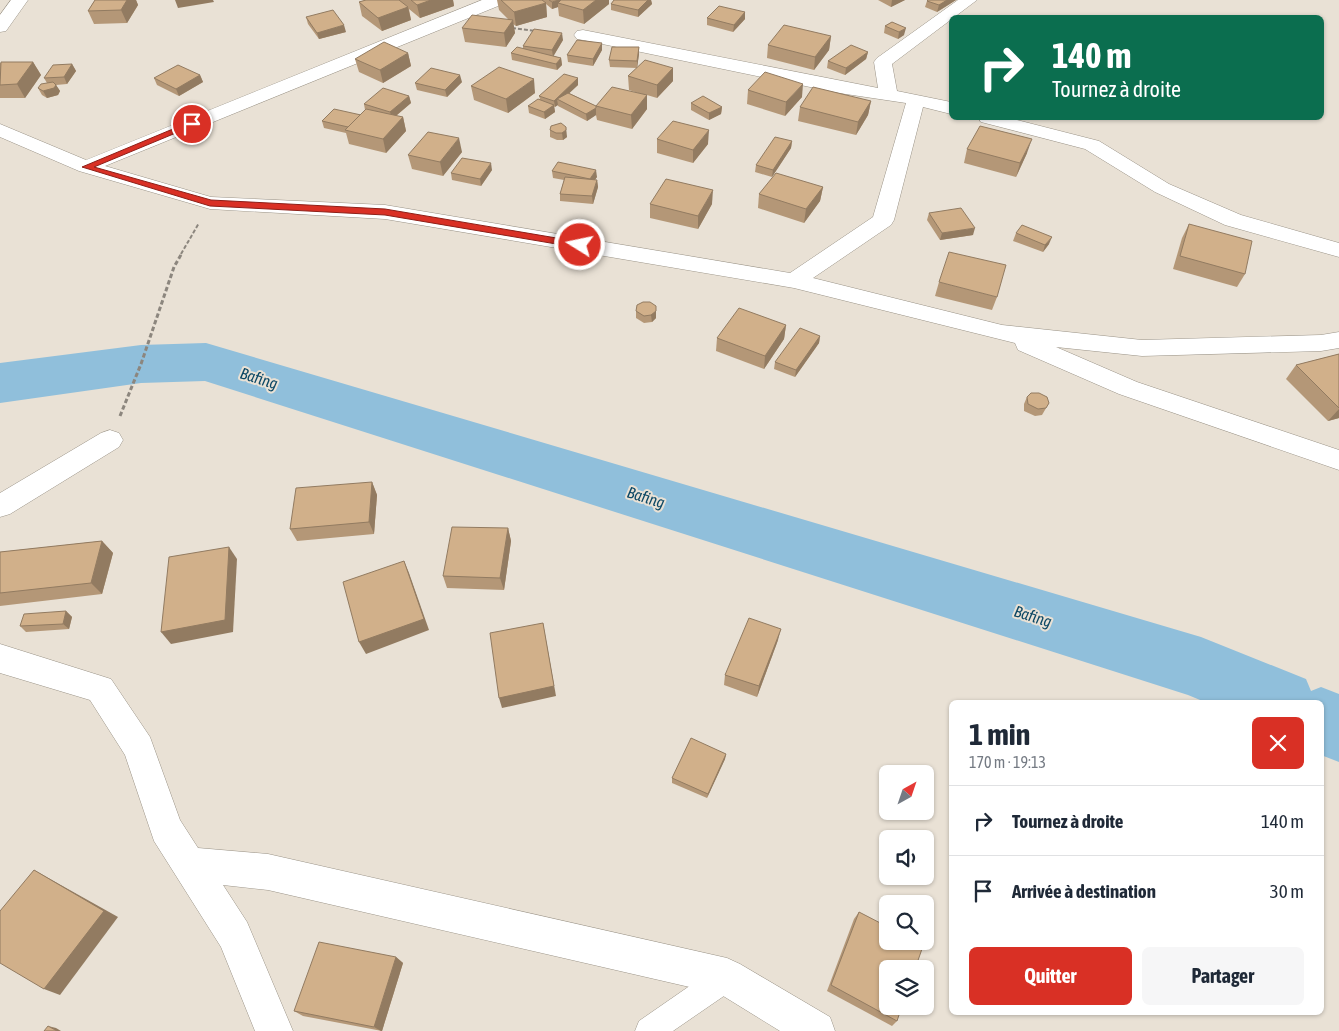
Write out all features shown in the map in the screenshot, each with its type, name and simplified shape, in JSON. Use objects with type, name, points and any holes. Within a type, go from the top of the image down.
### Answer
[{"type":"street","points":[[0,27],[20,0]]},
{"type":"street","points":[[86,167],[497,0]]},
{"type":"street","points":[[889,95],[883,62],[969,0]]},
{"type":"street","points":[[583,36],[839,87],[916,99],[949,107]]},
{"type":"street","points":[[794,281],[883,220],[916,99]]},
{"type":"street","points":[[996,120],[1092,144],[1162,188],[1233,220],[1339,250]]},
{"type":"street","points":[[0,130],[86,167],[210,203],[385,212],[794,281],[1002,333],[1142,348],[1321,343],[1339,340]]},
{"type":"street","points":[[1002,333],[1128,388],[1339,460]]},
{"type":"street","points":[[0,506],[110,440]]},
{"type":"street","points":[[0,658],[11,663],[100,689],[139,748],[166,829],[234,935],[274,1031]]},
{"type":"street","points":[[188,864],[268,872],[727,977],[816,1031]]},
{"type":"lane","points":[[649,1031],[727,977]]},
{"type":"path","points":[[508,28],[583,36]]},
{"type":"path","points":[[110,440],[141,364],[174,267],[210,203]]},
{"type":"building","points":[[95,0],[127,0],[121,10],[88,11]]},
{"type":"building","points":[[366,0],[399,0],[408,7],[378,18],[359,2]]},
{"type":"building","points":[[411,0],[431,0],[417,5]]},
{"type":"building","points":[[501,0],[542,0],[546,3],[514,12]]},
{"type":"building","points":[[561,0],[596,0],[583,10],[558,3]]},
{"type":"building","points":[[614,0],[648,0],[638,10],[611,4]]},
{"type":"building","points":[[928,0],[947,0],[939,5]]},
{"type":"building","points":[[719,6],[745,12],[734,25],[707,18]]},
{"type":"building","points":[[333,10],[344,25],[317,33],[306,17]]},
{"type":"building","points":[[472,15],[513,20],[504,33],[462,28]]},
{"type":"building","points":[[892,22],[906,28],[899,32],[885,26]]},
{"type":"building","points":[[784,25],[831,36],[815,57],[768,45]]},
{"type":"building","points":[[534,29],[562,33],[552,50],[523,46]]},
{"type":"building","points":[[577,40],[602,43],[593,59],[567,55]]},
{"type":"building","points":[[384,42],[408,53],[380,70],[355,59]]},
{"type":"building","points":[[851,45],[868,52],[846,68],[828,61]]},
{"type":"building","points":[[517,47],[561,58],[556,64],[511,53]]},
{"type":"building","points":[[612,47],[639,47],[637,61],[609,60]]},
{"type":"building","points":[[645,60],[673,68],[657,85],[628,76]]},
{"type":"building","points":[[1,62],[33,62],[17,84],[0,85]]},
{"type":"building","points":[[72,64],[64,77],[44,78],[53,65]]},
{"type":"building","points":[[178,65],[200,75],[176,89],[154,78]]},
{"type":"building","points":[[499,67],[534,79],[506,99],[471,86]]},
{"type":"building","points":[[431,68],[460,75],[445,90],[415,83]]},
{"type":"building","points":[[765,72],[803,84],[786,102],[748,90]]},
{"type":"building","points":[[564,74],[578,78],[554,101],[539,96]]},
{"type":"building","points":[[53,82],[56,85],[54,88],[43,91],[38,88],[41,84]]},
{"type":"building","points":[[612,87],[647,95],[631,115],[596,106]]},
{"type":"building","points":[[813,87],[871,101],[858,122],[800,107]]},
{"type":"building","points":[[383,88],[409,96],[390,112],[364,104]]},
{"type":"building","points":[[568,93],[596,106],[596,108],[586,114],[557,99]]},
{"type":"building","points":[[703,96],[722,107],[709,113],[691,103]]},
{"type":"building","points":[[538,99],[554,105],[544,112],[528,106]]},
{"type":"building","points":[[334,109],[361,115],[348,127],[322,121]]},
{"type":"building","points":[[366,109],[403,117],[383,139],[345,130]]},
{"type":"building","points":[[673,121],[709,130],[693,150],[657,139]]},
{"type":"building","points":[[561,123],[566,127],[566,130],[562,133],[550,130],[551,126]]},
{"type":"building","points":[[980,126],[1032,139],[1020,163],[967,149]]},
{"type":"building","points":[[428,132],[459,138],[440,162],[408,155]]},
{"type":"building","points":[[775,137],[792,141],[773,170],[756,165]]},
{"type":"building","points":[[462,158],[491,163],[480,179],[451,173]]},
{"type":"building","points":[[558,162],[596,170],[590,179],[552,171]]},
{"type":"building","points":[[776,173],[823,187],[806,209],[759,194]]},
{"type":"building","points":[[565,177],[597,180],[592,196],[560,194]]},
{"type":"building","points":[[666,179],[713,190],[698,216],[650,204]]},
{"type":"building","points":[[961,208],[975,228],[942,233],[929,213]]},
{"type":"building","points":[[1189,224],[1252,241],[1245,274],[1180,256]]},
{"type":"building","points":[[1022,225],[1052,237],[1045,245],[1016,233]]},
{"type":"building","points":[[949,252],[1006,265],[997,297],[939,282]]},
{"type":"building","points":[[643,302],[650,302],[656,306],[656,311],[651,315],[644,316],[636,311],[637,305]]},
{"type":"building","points":[[739,308],[786,325],[765,356],[717,338]]},
{"type":"building","points":[[800,328],[820,336],[796,370],[775,362]]},
{"type":"building","points":[[1339,354],[1339,408],[1296,365]]},
{"type":"building","points":[[1031,393],[1039,393],[1047,397],[1049,403],[1046,408],[1038,409],[1028,404],[1027,397]]},
{"type":"building","points":[[372,482],[369,522],[290,529],[296,488]]},
{"type":"building","points":[[452,527],[508,528],[500,578],[443,576]]},
{"type":"building","points":[[102,541],[91,583],[0,593],[0,552]]},
{"type":"building","points":[[229,547],[225,620],[161,632],[169,557]]},
{"type":"building","points":[[404,561],[424,619],[359,642],[343,582]]},
{"type":"building","points":[[66,611],[63,624],[20,626],[24,614]]},
{"type":"building","points":[[749,618],[781,629],[759,686],[725,675]]},
{"type":"building","points":[[543,623],[554,686],[499,698],[490,633]]},
{"type":"building","points":[[691,738],[726,754],[708,794],[672,778]]},
{"type":"building","points":[[34,870],[104,911],[44,989],[0,963],[0,911]]},
{"type":"building","points":[[859,912],[879,922],[879,950],[922,950],[918,960],[879,960],[879,1011],[831,985]]},
{"type":"building","points":[[319,942],[396,957],[374,1027],[294,1011]]},
{"type":"building","points":[[886,1015],[899,1015],[897,1021]]},
{"type":"building","points":[[48,1026],[57,1031],[44,1031]]},
{"type":"waterway","name":"Bafing","points":[[0,383],[141,364],[206,362],[1201,668],[1276,700]]},
{"type":"waterway","name":"Bafing","points":[[1324,721],[1339,728]]},
{"type":"route","points":[[192,124],[86,167],[210,203],[385,212],[580,245]]}]
